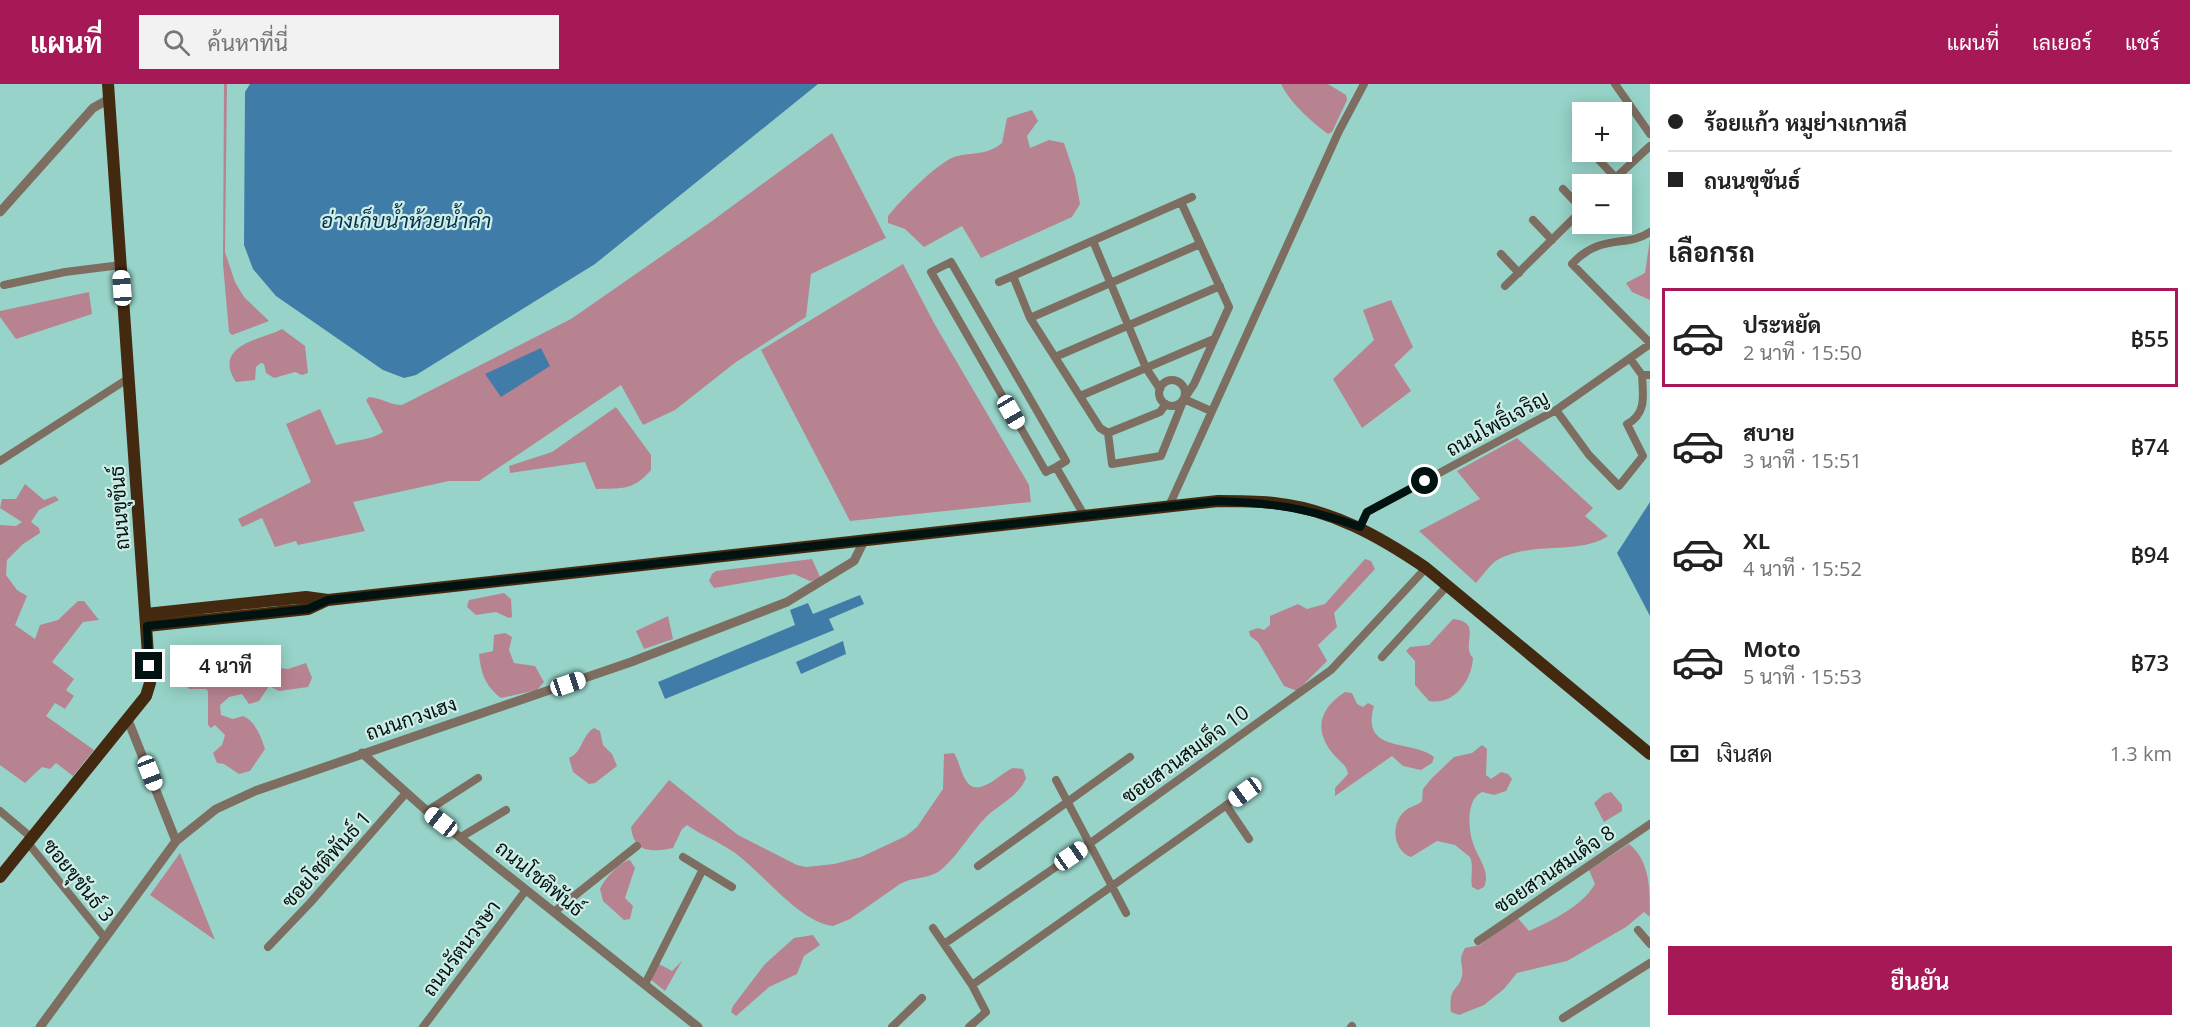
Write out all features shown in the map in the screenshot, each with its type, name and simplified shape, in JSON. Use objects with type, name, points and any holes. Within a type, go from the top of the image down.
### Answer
[{"type":"main road","name":"ถนนขุขันธ์","points":[[0,877],[128,720],[146,696],[150,682],[108,84]]},
{"type":"main road","points":[[146,620],[308,609],[328,600],[1168,506],[1218,501],[1275,503],[1322,513],[1360,527],[1426,568],[1650,754]]},
{"type":"street","points":[[1168,506],[1339,131],[1364,84]]},
{"type":"street","points":[[1615,84],[1650,134]]},
{"type":"street","points":[[0,212],[93,108],[109,99]]},
{"type":"street","points":[[1620,174],[1650,146]]},
{"type":"street","points":[[1601,162],[1612,174]]},
{"type":"street","points":[[1563,189],[1572,198]]},
{"type":"street","points":[[999,282],[1192,197]]},
{"type":"street","points":[[1108,433],[1112,464],[1161,456],[1184,399],[1194,384],[1229,307],[1181,202]]},
{"type":"street","points":[[1505,286],[1572,219]]},
{"type":"street","points":[[1533,220],[1552,240]]},
{"type":"street","points":[[1650,231],[1598,244],[1581,254],[1572,264],[1650,343]]},
{"type":"street","points":[[1093,241],[1146,368],[1160,389],[1161,398],[1166,404],[1176,405],[1184,399],[1185,391],[1177,382],[1169,381],[1160,389]]},
{"type":"street","points":[[1030,318],[1200,244]]},
{"type":"street","points":[[1500,254],[1519,273]]},
{"type":"street","points":[[951,262],[1066,461],[1056,466],[1046,472],[932,272],[951,262]]},
{"type":"street","points":[[4,285],[65,272],[121,265]]},
{"type":"street","points":[[1013,276],[1030,318],[1100,428],[1108,433]]},
{"type":"street","points":[[1055,357],[1220,286]]},
{"type":"street","points":[[1080,396],[1214,339]]},
{"type":"street","name":"ถนนโพธิ์เจริญ","points":[[1360,527],[1367,512],[1556,411],[1631,360],[1650,343]]},
{"type":"street","points":[[1556,411],[1589,455],[1619,486],[1642,456],[1627,424],[1636,420],[1643,406],[1646,375],[1631,360]]},
{"type":"street","points":[[0,461],[129,378]]},
{"type":"street","points":[[1184,399],[1211,411]]},
{"type":"street","points":[[1108,433],[1160,412],[1166,404]]},
{"type":"street","points":[[1056,466],[1084,515]]},
{"type":"street","name":"ถนนกวงเฮง","points":[[40,1027],[176,841],[216,809],[235,799],[362,753],[631,662],[786,602],[854,561],[865,540]]},
{"type":"street","name":"ซอยสวนสมเด็จ 10","points":[[944,944],[1089,844],[1331,670],[1426,568]]},
{"type":"street","points":[[1382,657],[1447,585]]},
{"type":"street","points":[[128,720],[176,841]]},
{"type":"street","name":"ถนนโชติพันธ์","points":[[362,753],[427,811],[698,1027]]},
{"type":"street","points":[[978,866],[1130,757]]},
{"type":"street","points":[[427,811],[478,778]]},
{"type":"street","points":[[1056,780],[1126,913]]},
{"type":"street","points":[[972,985],[1245,792]]},
{"type":"street","name":"ซอยโชติพันธ์ 1","points":[[268,946],[310,903],[406,793]]},
{"type":"street","points":[[1227,805],[1248,839]]},
{"type":"street","points":[[460,837],[506,810]]},
{"type":"street","name":"ซอยขุขันธ์ 3","points":[[0,811],[30,840],[105,938]]},
{"type":"street","name":"ซอยสวนสมเด็จ 8","points":[[1478,941],[1650,824]]},
{"type":"street","points":[[554,912],[637,846]]},
{"type":"street","points":[[683,857],[732,887]]},
{"type":"street","points":[[645,984],[704,869]]},
{"type":"street","name":"ถนนรัตนวงษา","points":[[423,1027],[526,890]]},
{"type":"street","points":[[933,927],[972,985],[986,1012],[969,1027]]},
{"type":"street","points":[[1638,930],[1650,944]]},
{"type":"street","points":[[1563,1017],[1650,963]]},
{"type":"street","points":[[892,1027],[922,999]]},
{"type":"shaded area","points":[[224,84],[227,84],[225,252],[235,282],[244,297],[269,321],[232,335],[229,332],[223,264]]},
{"type":"shaded area","points":[[1281,84],[1328,84],[1346,95],[1347,100],[1332,132],[1328,134],[1295,105]]},
{"type":"shaded area","points":[[1032,110],[1038,121],[1027,136],[1030,148],[1049,140],[1064,143],[1075,176],[1080,204],[1072,217],[981,258],[962,226],[924,247],[905,229],[888,223],[888,216],[894,209],[938,167],[954,157],[984,152],[996,147],[1002,143],[1007,118]]},
{"type":"shaded area","points":[[832,133],[886,238],[811,274],[806,317],[736,362],[675,410],[643,425],[621,385],[479,481],[449,481],[353,502],[365,531],[298,545],[296,541],[275,547],[262,518],[242,527],[238,519],[311,482],[286,424],[320,409],[336,445],[378,435],[383,432],[366,400],[369,397],[402,405],[571,319],[712,221]]},
{"type":"shaded area","points":[[1650,239],[1650,300],[1632,292],[1626,283],[1645,273]]},
{"type":"shaded area","points":[[903,264],[934,323],[1029,485],[1031,502],[850,521],[761,350]]},
{"type":"shaded area","points":[[89,292],[92,314],[16,339],[0,317],[0,311]]},
{"type":"shaded area","points":[[1391,300],[1413,347],[1394,365],[1411,391],[1362,428],[1333,379],[1374,340],[1363,310]]},
{"type":"shaded area","points":[[282,329],[305,346],[308,373],[302,375],[295,372],[274,378],[266,373],[264,364],[261,363],[256,367],[255,380],[236,382],[230,369],[230,359],[235,351],[253,340]]},
{"type":"shaded area","points":[[616,407],[651,455],[651,470],[638,482],[626,487],[596,489],[585,462],[510,473],[509,466],[552,452]]},
{"type":"shaded area","points":[[1517,438],[1593,508],[1585,516],[1608,536],[1584,545],[1526,550],[1512,554],[1496,561],[1476,583],[1419,531],[1480,499],[1457,471]]},
{"type":"shaded area","points":[[25,484],[44,500],[55,496],[59,500],[39,510],[31,522],[39,528],[40,533],[23,544],[7,560],[6,575],[17,590],[27,596],[15,625],[35,639],[40,625],[58,620],[78,601],[84,601],[99,620],[83,622],[52,662],[74,679],[66,690],[74,696],[65,709],[55,703],[46,716],[94,750],[73,776],[56,763],[50,769],[42,767],[25,783],[0,765],[0,525],[16,526],[22,522],[0,508],[2,499],[16,499]]},
{"type":"shaded area","points":[[812,559],[820,577],[817,580],[810,581],[794,574],[714,588],[709,581],[716,571]]},
{"type":"shaded area","points":[[1365,559],[1371,561],[1375,569],[1334,613],[1337,627],[1318,645],[1327,661],[1297,691],[1284,686],[1258,642],[1250,636],[1249,631],[1258,628],[1264,630],[1270,625],[1270,616],[1298,604],[1307,609],[1325,604]]},
{"type":"shaded area","points":[[504,593],[511,599],[512,617],[509,618],[496,612],[476,615],[467,607],[469,600]]},
{"type":"shaded area","points":[[668,616],[673,639],[644,649],[636,631]]},
{"type":"shaded area","points":[[1453,619],[1462,621],[1470,629],[1469,647],[1473,658],[1472,666],[1465,683],[1454,695],[1438,701],[1429,701],[1415,685],[1415,661],[1406,651],[1410,647],[1429,645]]},
{"type":"shaded area","points":[[505,633],[512,637],[509,650],[514,663],[535,666],[544,682],[537,690],[501,698],[488,684],[481,667],[479,654],[493,651],[494,635]]},
{"type":"shaded area","points":[[193,658],[215,660],[224,679],[236,683],[266,677],[273,667],[288,669],[306,663],[312,678],[308,687],[279,691],[269,686],[259,701],[249,704],[242,694],[229,697],[220,705],[221,715],[233,719],[243,716],[247,718],[259,734],[265,749],[250,771],[239,774],[224,764],[217,763],[213,753],[222,745],[225,735],[215,725],[211,728],[208,725],[208,691],[189,689],[179,678],[185,663]]},
{"type":"shaded area","points":[[1345,692],[1352,693],[1357,704],[1363,707],[1368,703],[1374,706],[1372,721],[1374,732],[1381,738],[1390,743],[1425,752],[1434,757],[1432,763],[1421,770],[1403,766],[1392,756],[1335,796],[1335,788],[1348,774],[1345,766],[1327,746],[1321,729],[1322,720],[1329,706]]},
{"type":"shaded area","points":[[594,728],[600,731],[603,745],[612,754],[617,766],[595,783],[589,784],[573,772],[569,758],[577,752]]},
{"type":"shaded area","points":[[1482,745],[1487,749],[1486,775],[1491,779],[1501,772],[1508,774],[1512,779],[1506,791],[1494,795],[1482,792],[1473,801],[1469,823],[1471,837],[1486,876],[1484,887],[1478,890],[1472,887],[1470,857],[1455,845],[1437,841],[1411,857],[1400,849],[1396,829],[1400,816],[1422,801],[1423,789],[1431,779],[1454,757],[1472,753]]},
{"type":"shaded area","points":[[954,753],[970,785],[982,787],[1013,768],[1023,769],[1026,778],[1014,795],[981,822],[942,869],[932,875],[900,884],[850,919],[833,926],[820,922],[793,906],[732,851],[687,825],[682,829],[673,848],[646,849],[640,847],[633,836],[631,827],[669,780],[738,835],[797,865],[806,867],[834,864],[861,857],[906,836],[917,827],[943,789],[944,754]]},
{"type":"shaded area","points":[[1611,792],[1622,805],[1622,811],[1604,822],[1594,803],[1604,794]]},
{"type":"shaded area","points":[[1629,844],[1641,858],[1645,867],[1649,886],[1650,917],[1644,912],[1626,927],[1567,961],[1517,973],[1504,989],[1484,1005],[1459,1015],[1451,1012],[1452,993],[1461,981],[1461,960],[1465,948],[1480,945],[1517,917],[1529,931],[1566,912],[1595,884],[1589,870]]},
{"type":"shaded area","points":[[180,853],[215,940],[150,895]]},
{"type":"shaded area","points":[[630,860],[635,868],[625,898],[633,906],[630,919],[624,920],[603,901],[600,889],[613,871],[622,863]]},
{"type":"shaded area","points":[[813,935],[820,945],[804,956],[797,974],[769,987],[736,1016],[731,1012],[733,1006],[765,964],[794,938]]},
{"type":"shaded area","points":[[682,961],[665,991],[650,979],[659,964],[672,971]]},
{"type":"water","name":"อ่างเก็บน้ำห้วยน้ำคำ","points":[[250,84],[818,84],[595,264],[416,375],[404,378],[383,370],[276,296],[253,269],[244,245],[245,92]]},
{"type":"water","points":[[541,348],[550,366],[501,397],[485,374]]},
{"type":"water","points":[[1650,502],[1650,616],[1617,553]]},
{"type":"water","points":[[860,595],[864,604],[829,619],[834,630],[665,699],[658,682],[795,625],[790,610],[808,603],[813,614]]},
{"type":"water","points":[[843,641],[846,654],[801,674],[796,662]]},
{"type":"route","points":[[149,666],[147,626],[308,609],[328,600],[1218,501],[1275,503],[1322,513],[1360,527],[1367,512],[1425,481]]}]
